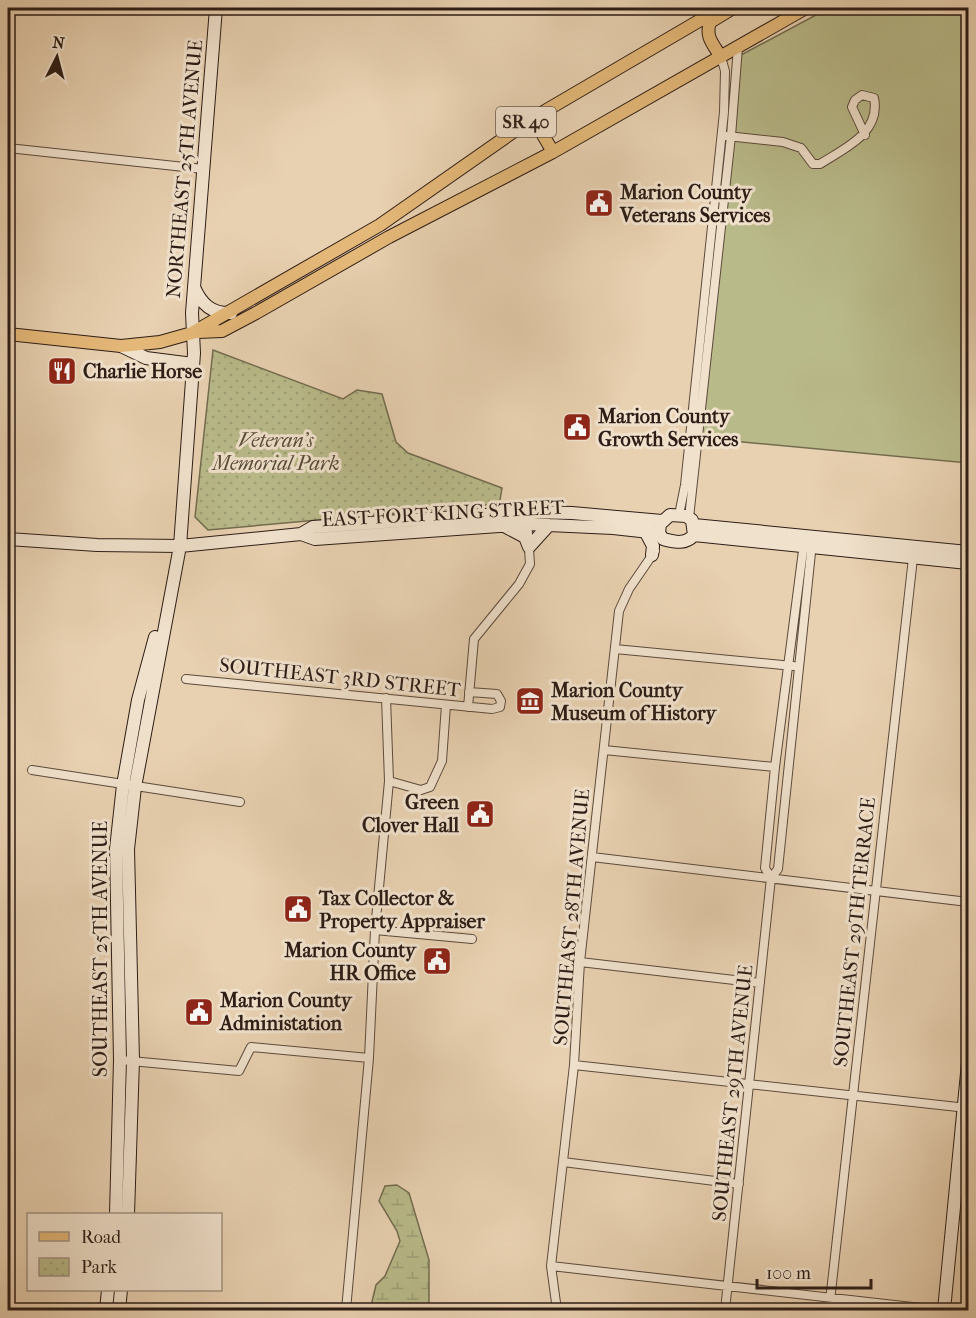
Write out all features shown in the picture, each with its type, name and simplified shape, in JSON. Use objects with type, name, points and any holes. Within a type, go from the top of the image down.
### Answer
[{"type":"main road","name":"SR 40","points":[[192,333],[231,313],[380,225],[533,118],[721,8]]},
{"type":"main road","points":[[721,57],[707,37],[707,29],[710,22],[734,8]]},
{"type":"main road","name":"SR 40","points":[[8,334],[121,346],[160,342],[192,333],[222,330],[389,237],[553,152],[806,8]]},
{"type":"main road","points":[[533,118],[553,152]]},
{"type":"street","name":"NORTHEAST 25TH AVENUE","points":[[192,333],[216,8]]},
{"type":"street","points":[[689,523],[731,136],[738,47]]},
{"type":"street","points":[[721,57],[725,71],[721,135],[685,484],[689,523],[689,541],[680,543],[661,531],[670,515],[689,523],[912,558],[969,563]]},
{"type":"street","points":[[721,135],[783,142],[801,148],[813,164],[820,164],[866,135]]},
{"type":"street","points":[[8,148],[203,169]]},
{"type":"street","points":[[194,286],[203,304],[213,310],[231,313]]},
{"type":"street","name":"SOUTHEAST 25TH AVENUE","points":[[128,1213],[126,1060],[129,786],[180,546],[193,364],[192,333]]},
{"type":"street","points":[[121,346],[146,358],[193,364]]},
{"type":"street","name":"EAST FORT KING STREET","points":[[8,539],[97,545],[180,546],[301,534],[313,527],[527,518],[572,513],[661,531]]},
{"type":"street","points":[[468,707],[474,639],[519,584],[530,564],[527,518]]},
{"type":"street","name":"EAST FORT KING STREET","points":[[301,534],[315,539],[500,526],[527,518],[549,525],[661,531]]},
{"type":"street","points":[[529,547],[549,525]]},
{"type":"street","points":[[500,526],[525,537],[529,547]]},
{"type":"street","points":[[645,531],[653,546],[652,555]]},
{"type":"street","name":"SOUTHEAST 28TH AVENUE","points":[[557,1311],[551,1266],[574,1065],[580,962],[619,611],[629,589],[652,555],[661,531]]},
{"type":"street","points":[[808,542],[969,552]]},
{"type":"street","name":"SOUTHEAST 29TH AVENUE","points":[[771,878],[765,868],[775,766],[808,542]]},
{"type":"street","name":"SOUTHEAST 29TH AVENUE","points":[[725,1311],[771,878],[778,868],[800,667],[808,542]]},
{"type":"street","name":"SOUTHEAST 29TH TERRACE","points":[[829,1311],[912,558]]},
{"type":"street","points":[[615,649],[800,667]]},
{"type":"street","name":"SOUTHEAST 3RD STREET","points":[[186,679],[492,710],[500,707],[501,700],[497,694],[469,692]]},
{"type":"street","points":[[346,1311],[369,1058],[375,930],[388,781],[386,699]]},
{"type":"street","points":[[388,781],[422,790],[430,787],[442,761],[446,705]]},
{"type":"street","points":[[604,750],[775,766]]},
{"type":"street","points":[[32,770],[240,802]]},
{"type":"street","points":[[592,857],[969,902]]},
{"type":"street","points":[[375,930],[472,939]]},
{"type":"street","points":[[580,962],[760,982]]},
{"type":"street","points":[[126,1060],[240,1071],[251,1047],[369,1058]]},
{"type":"street","name":"SOUTHEAST 25TH AVENUE","points":[[116,1213],[126,1060]]},
{"type":"street","points":[[551,1266],[941,1311],[966,1107],[969,1063]]},
{"type":"street","points":[[574,1065],[966,1107]]},
{"type":"street","points":[[563,1162],[739,1184]]},
{"type":"street","points":[[8,1273],[8,1311]]},
{"type":"street","points":[[106,1311],[108,1291]]},
{"type":"street","points":[[119,1311],[121,1291]]},
{"type":"green space","points":[[829,8],[968,8],[968,463],[700,438],[741,55]]},
{"type":"green space","name":"Veteran's Memorial Park","points":[[213,350],[343,399],[357,390],[382,394],[396,442],[408,453],[502,488],[500,500],[496,504],[208,530],[195,517]]},
{"type":"green space","points":[[397,1185],[409,1193],[429,1260],[429,1310],[370,1310],[376,1285],[385,1276],[400,1241],[397,1231],[379,1201],[385,1186]]},
{"type":"place","name":"Marion County Veterans Services","points":[[599,203]]},
{"type":"place","name":"Charlie Horse","points":[[62,371]]},
{"type":"place","name":"Marion County Growth Services","points":[[577,427]]},
{"type":"place","name":"Marion County Museum of History","points":[[530,701]]},
{"type":"place","name":"Green Clover Hall","points":[[480,814]]},
{"type":"place","name":"Tax Collector & Property Appraiser","points":[[298,909]]},
{"type":"place","name":"Marion County HR Office","points":[[437,961]]},
{"type":"place","name":"Marion County Administation","points":[[199,1012]]}]
